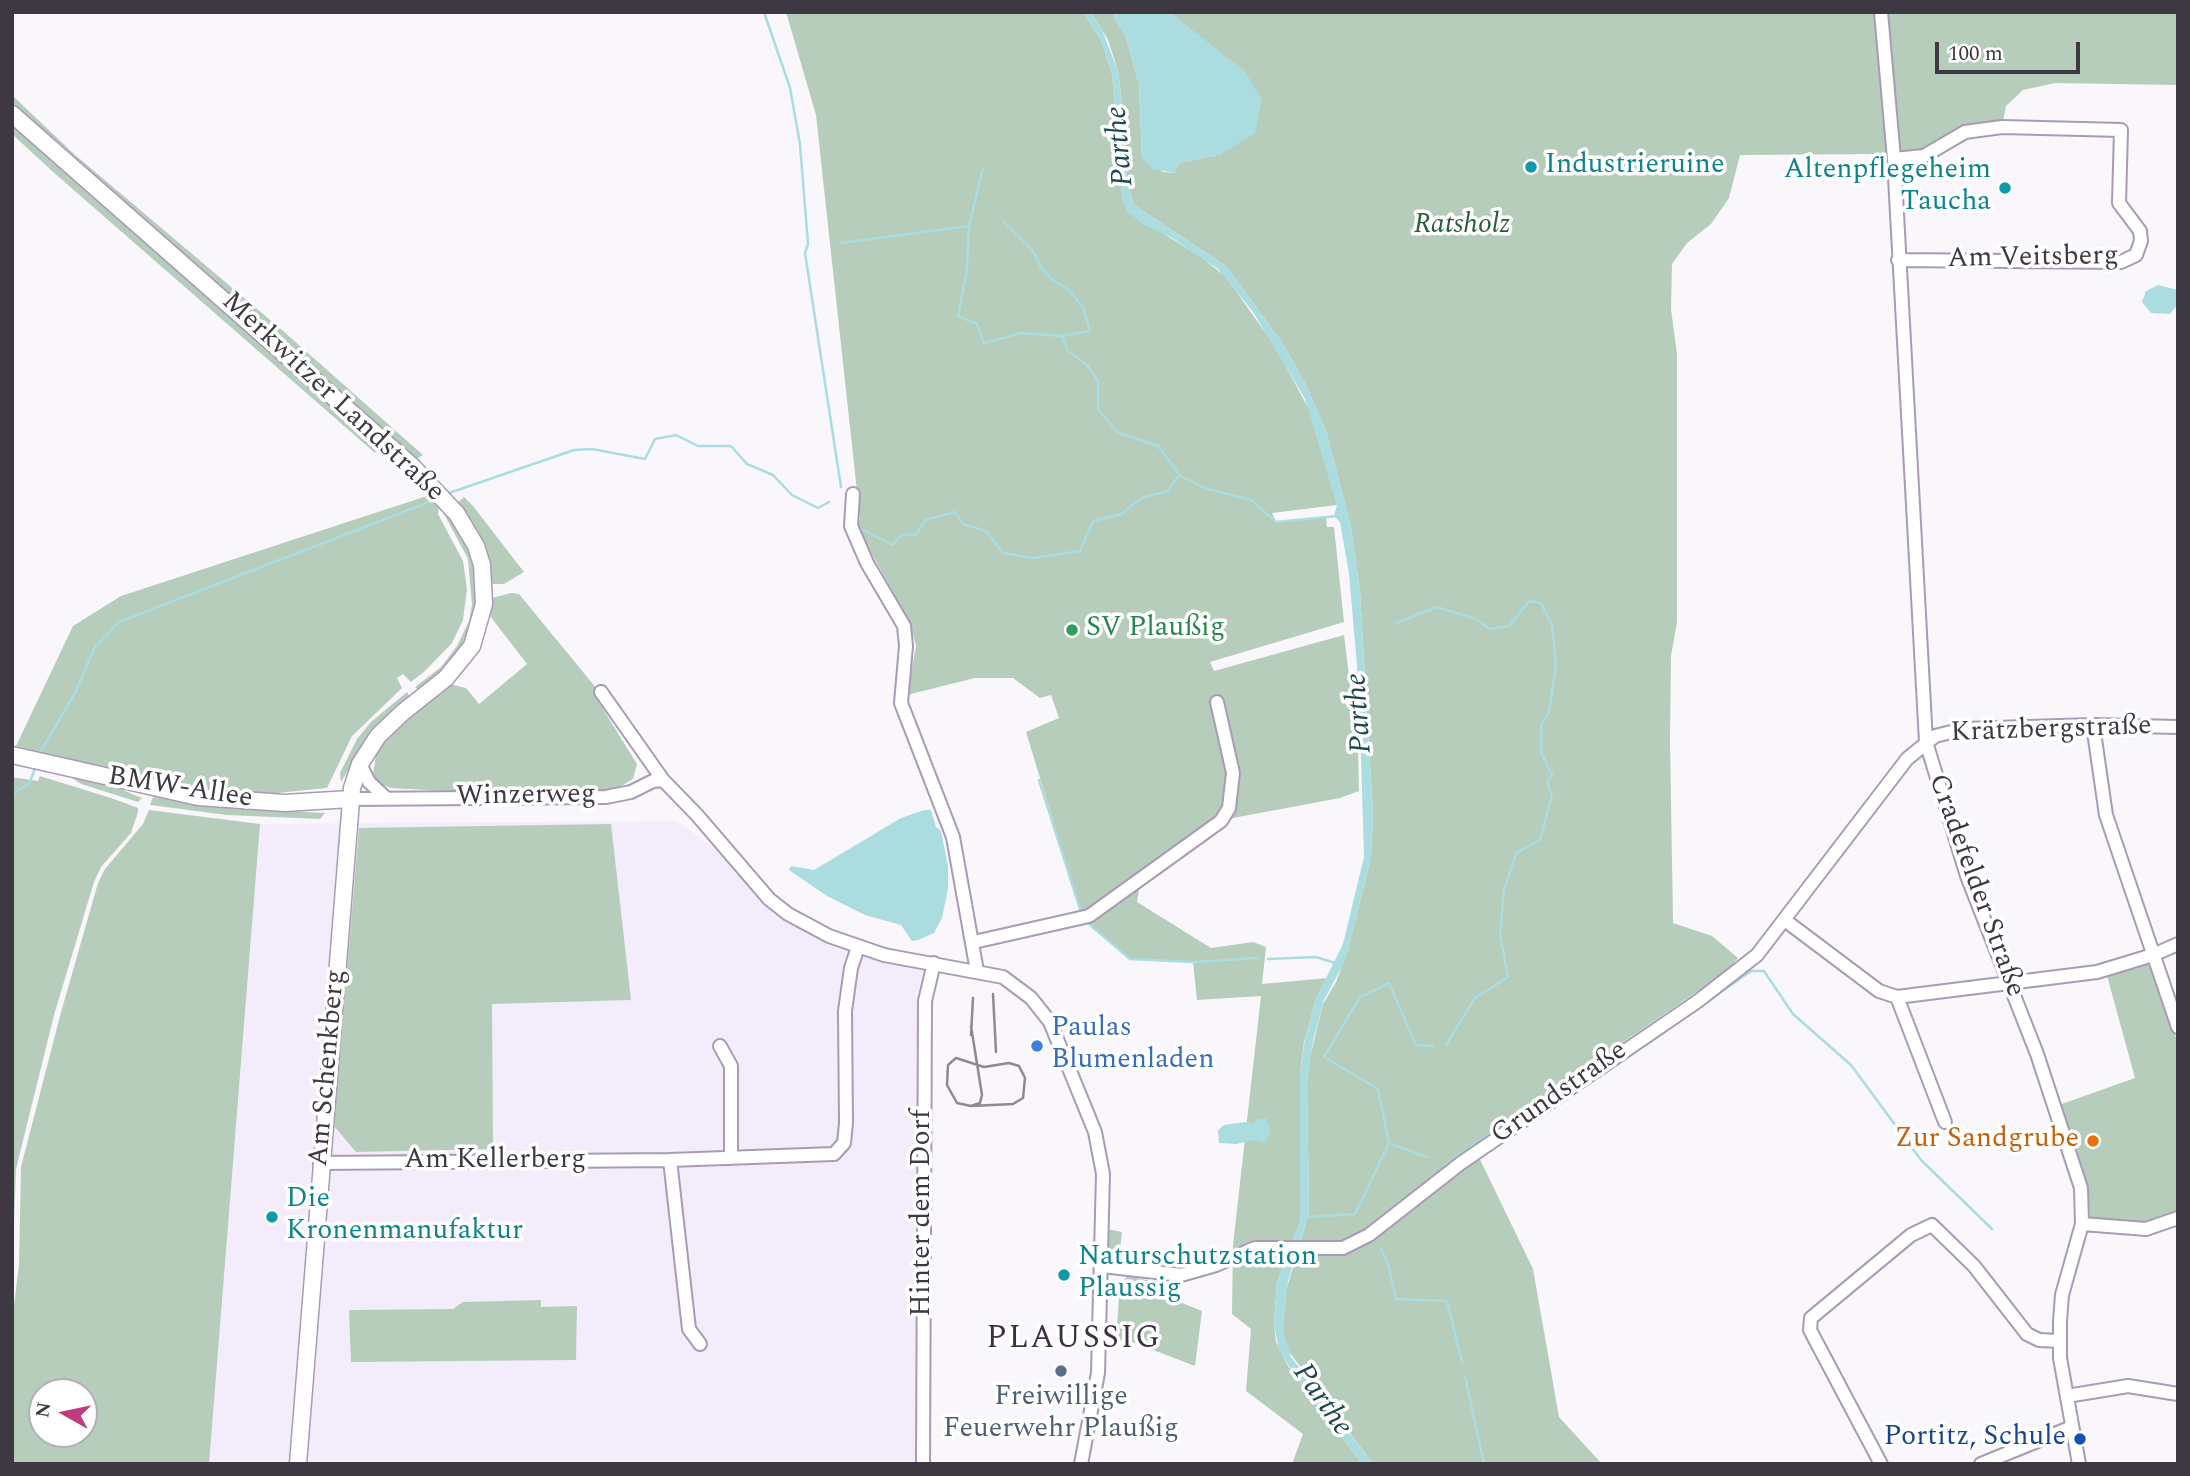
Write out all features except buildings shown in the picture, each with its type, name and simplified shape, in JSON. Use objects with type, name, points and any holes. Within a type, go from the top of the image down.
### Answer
[{"type":"main road","name":"Merkwitzer Landstraße","points":[[12,114],[357,414],[441,496],[467,529],[482,565],[485,590],[481,622],[472,646],[454,670],[391,723],[360,764],[350,799]]},
{"type":"main road","name":"BMW-Allee","points":[[18,757],[198,797],[261,803],[350,799]]},
{"type":"main road","name":"Am Schenkberg","points":[[298,1464],[350,799]]},
{"type":"street","points":[[1881,12],[1894,159],[1898,260]]},
{"type":"street","name":"Am Veitsberg","points":[[1894,159],[1924,156],[1965,132],[2001,127],[2121,130],[2119,203],[2140,231],[2141,242],[2136,255],[2121,262],[1898,260]]},
{"type":"street","name":"Cradefelder Straße","points":[[1898,260],[1926,742],[1967,876],[2037,1054],[2081,1188],[2082,1224],[2062,1295],[2060,1341],[2079,1464]]},
{"type":"street","points":[[853,494],[851,526],[867,563],[904,626],[906,646],[901,703],[953,837],[974,942],[977,971]]},
{"type":"street","points":[[601,692],[663,780],[697,815],[769,899],[810,926],[858,947],[1003,977],[1031,998],[1050,1022],[1101,1154],[1103,1174],[1098,1373],[1081,1464]]},
{"type":"street","points":[[974,942],[1089,916],[1221,821],[1229,808],[1233,773],[1217,702]]},
{"type":"street","points":[[2094,725],[2106,815],[2178,1027]]},
{"type":"street","name":"Krätzbergstraße","points":[[1926,742],[1946,732],[1963,729],[2094,725],[2178,727]]},
{"type":"street","name":"Grundstraße","points":[[1102,1266],[1181,1275],[1216,1265],[1255,1248],[1343,1248],[1369,1236],[1461,1163],[1757,955],[1786,921],[1907,760],[1926,742]]},
{"type":"street","points":[[360,764],[369,782],[386,798]]},
{"type":"street","name":"Winzerweg","points":[[350,799],[606,797],[631,792],[653,781],[663,780]]},
{"type":"street","points":[[1786,921],[1878,990],[1897,997],[2097,972],[2153,955],[2178,944]]},
{"type":"street","name":"Am Kellerberg","points":[[320,1163],[670,1160],[834,1154],[844,1143],[845,1011],[851,968],[858,947]]},
{"type":"street","name":"Hinter dem Dorf","points":[[923,1464],[925,1001],[934,963]]},
{"type":"street","points":[[1897,997],[1945,1122]]},
{"type":"street","points":[[720,1046],[731,1066],[731,1158]]},
{"type":"street","points":[[670,1160],[689,1329],[700,1344]]},
{"type":"street","points":[[2082,1224],[2146,1229],[2178,1218]]},
{"type":"street","points":[[1881,1464],[1810,1330],[1811,1318],[1911,1235],[1932,1225],[1975,1266],[2028,1334],[2039,1340],[2060,1341]]},
{"type":"street","points":[[2067,1396],[2128,1386],[2178,1394]]},
{"type":"street","points":[[1981,1464],[2072,1427]]},
{"type":"shaded area","points":[[676,821],[739,866],[769,899],[829,936],[925,961],[916,1122],[918,1464],[209,1464],[260,824]]},
{"type":"green space","points":[[786,12],[1083,12],[1101,40],[1112,74],[1122,192],[1127,211],[1201,257],[1226,277],[1274,345],[1310,411],[1337,505],[1272,513],[1276,522],[1326,517],[1327,527],[1334,527],[1344,622],[1210,662],[1214,671],[1344,635],[1358,749],[1359,791],[1340,798],[1233,818],[1140,883],[1137,902],[1211,948],[1253,942],[1266,947],[1262,984],[1328,978],[1317,996],[1304,1042],[1300,1074],[1300,1222],[1277,1282],[1274,1325],[1276,1342],[1288,1366],[1362,1464],[1292,1464],[1303,1434],[1246,1391],[1251,1329],[1232,1314],[1233,1245],[1261,996],[1197,1000],[1193,962],[1130,959],[1089,924],[1081,912],[1026,732],[1059,718],[1051,695],[1040,698],[1013,678],[975,678],[907,695],[916,646],[909,620],[856,526],[860,519],[816,115]]},
{"type":"green space","name":"Ratsholz","points":[[1091,12],[1115,12],[1114,17],[1125,34],[1139,84],[1142,158],[1163,172],[1174,173],[1180,163],[1222,154],[1185,25],[1169,12],[2178,12],[2178,85],[2055,83],[2023,90],[2006,106],[2002,127],[1965,132],[1924,156],[1894,159],[1879,154],[1740,155],[1729,198],[1711,224],[1687,243],[1672,264],[1671,309],[1677,354],[1677,622],[1671,656],[1670,738],[1673,923],[1712,936],[1738,958],[1727,971],[1473,1145],[1533,1269],[1559,1417],[1602,1464],[1373,1464],[1287,1349],[1283,1330],[1285,1294],[1309,1213],[1307,1082],[1310,1057],[1323,1004],[1336,982],[1347,953],[1371,858],[1373,814],[1360,592],[1351,527],[1326,431],[1306,385],[1283,344],[1227,267],[1134,205],[1127,183],[1126,138],[1118,71],[1108,40]]},
{"type":"green space","points":[[12,95],[74,154],[282,330],[423,455],[413,461],[12,108]]},
{"type":"green space","points":[[12,120],[381,442],[375,453],[52,171],[12,134]]},
{"type":"green space","points":[[430,495],[439,506],[438,514],[463,561],[467,589],[463,620],[452,643],[425,671],[411,682],[403,674],[397,678],[402,688],[352,736],[327,788],[267,794],[187,788],[16,746],[73,626],[121,596]]},
{"type":"green space","points":[[464,497],[524,572],[504,584],[493,584],[455,505]]},
{"type":"green space","points":[[446,508],[470,546],[480,591],[472,632],[452,663],[420,691],[415,687],[441,667],[457,646],[469,621],[472,605],[468,559],[443,512]]},
{"type":"green space","points":[[511,593],[519,594],[597,689],[593,693],[637,764],[633,779],[618,788],[605,790],[464,792],[391,788],[376,782],[373,774],[376,755],[388,736],[406,718],[450,684],[466,688],[479,704],[527,664],[490,616],[492,598]]},
{"type":"green space","points":[[407,692],[411,699],[371,732],[341,782],[340,773],[357,739],[371,722]]},
{"type":"green space","points":[[65,773],[113,786],[142,798],[138,802],[81,784]]},
{"type":"green space","points":[[40,776],[114,799],[138,808],[138,812],[131,833],[101,867],[94,882],[54,1015],[16,1169],[12,1280],[12,777],[38,781]]},
{"type":"green space","points":[[153,797],[228,808],[325,813],[320,819],[227,815],[150,805]]},
{"type":"green space","points":[[149,810],[260,824],[209,1464],[12,1464],[12,1321],[19,1265],[21,1167],[60,1016],[98,883],[105,869],[143,824]]},
{"type":"green space","points":[[611,824],[631,1000],[492,1004],[493,1149],[356,1152],[334,1126],[359,828]]},
{"type":"green space","points":[[2148,961],[2178,1043],[2178,1215],[2152,1224],[2091,1221],[2059,1105],[2135,1078],[2106,972]]},
{"type":"green space","points":[[1107,1229],[1122,1232],[1119,1260],[1113,1257],[1107,1246]]},
{"type":"green space","points":[[1128,1276],[1177,1287],[1172,1299],[1202,1311],[1195,1366],[1127,1340],[1116,1341],[1120,1283]]},
{"type":"green space","points":[[541,1300],[541,1307],[577,1306],[576,1360],[351,1362],[349,1310],[453,1309],[463,1302]]},
{"type":"water","name":"Parthe","points":[[1083,12],[1091,12],[1100,25],[1118,71],[1126,138],[1127,183],[1134,205],[1227,267],[1283,344],[1306,385],[1326,431],[1351,527],[1360,592],[1373,814],[1371,858],[1345,961],[1324,1000],[1313,1041],[1307,1082],[1309,1213],[1288,1281],[1283,1330],[1291,1357],[1373,1464],[1362,1464],[1296,1377],[1279,1350],[1274,1325],[1277,1282],[1300,1222],[1300,1074],[1305,1039],[1317,996],[1343,944],[1364,857],[1359,688],[1349,574],[1340,522],[1334,516],[1337,505],[1305,399],[1253,312],[1218,269],[1172,238],[1144,225],[1127,211],[1122,198],[1112,74],[1101,40]]},
{"type":"water","points":[[1115,12],[1169,12],[1244,70],[1262,100],[1255,133],[1222,154],[1180,163],[1174,173],[1152,169],[1142,158],[1139,84],[1125,34],[1114,17]]},
{"type":"water","points":[[2158,285],[2178,290],[2178,304],[2170,314],[2151,313],[2142,302],[2146,291]]},
{"type":"water","points":[[931,810],[936,827],[941,831],[948,866],[948,889],[942,918],[934,933],[912,941],[901,925],[865,915],[827,896],[789,870],[791,866],[814,870],[901,818]]},
{"type":"water","points":[[1266,1118],[1271,1131],[1265,1143],[1255,1140],[1236,1144],[1219,1143],[1218,1130],[1224,1125],[1245,1122],[1254,1124],[1257,1119]]},
{"type":"waterway","points":[[764,12],[790,88],[800,144],[808,244],[805,253],[841,487]]},
{"type":"waterway","points":[[983,168],[969,226],[967,270],[958,316],[977,324],[984,343],[1021,333],[1062,336],[1068,351],[1087,365],[1098,381],[1098,409],[1117,432],[1158,446],[1178,473]]},
{"type":"waterway","points":[[1004,222],[1033,251],[1042,269],[1054,281],[1069,290],[1083,307],[1090,331],[1062,336]]},
{"type":"waterway","points":[[841,243],[969,226]]},
{"type":"waterway","points":[[449,493],[574,450],[592,449],[645,459],[655,439],[676,435],[698,446],[731,446],[747,464],[773,475],[792,495],[818,508],[829,502]]},
{"type":"waterway","points":[[856,526],[892,545],[902,535],[916,535],[925,520],[955,512],[963,524],[986,531],[1003,553],[1033,558],[1080,551],[1093,521],[1122,514],[1141,498],[1168,491],[1179,475],[1207,489],[1251,500],[1276,522],[1337,516]]},
{"type":"waterway","points":[[38,756],[75,693],[95,647],[119,622],[432,501]]},
{"type":"waterway","points":[[1396,623],[1437,607],[1476,619],[1490,629],[1509,626],[1529,601],[1541,603],[1552,625],[1556,665],[1549,712],[1541,726],[1541,752],[1552,775],[1547,783],[1552,795],[1540,840],[1516,853],[1504,890],[1500,935],[1508,977],[1475,998],[1446,1045]]},
{"type":"waterway","points":[[12,794],[29,784],[36,766]]},
{"type":"waterway","points":[[1039,780],[1081,912]]},
{"type":"waterway","points":[[1089,924],[1130,959],[1194,962],[1258,958]]},
{"type":"waterway","points":[[1268,959],[1316,957],[1338,964]]},
{"type":"waterway","points":[[1704,1004],[1751,971],[1764,971],[1793,1014],[1851,1065],[1921,1160],[1992,1229]]},
{"type":"waterway","points":[[1307,1217],[1355,1214],[1389,1143],[1378,1089],[1324,1057],[1360,997],[1389,983],[1416,1045],[1433,1046]]},
{"type":"waterway","points":[[1598,1078],[1679,1022]]},
{"type":"waterway","points":[[1539,1118],[1589,1083]]},
{"type":"waterway","points":[[1445,1165],[1512,1118]]},
{"type":"waterway","points":[[1389,1143],[1427,1157]]},
{"type":"waterway","points":[[1381,1249],[1388,1264],[1396,1299],[1447,1301],[1462,1362]]},
{"type":"waterway","points":[[1465,1376],[1484,1464]]},
{"type":"railway","points":[[993,994],[996,1052]]},
{"type":"railway","points":[[971,1035],[973,998]]},
{"type":"railway","points":[[971,1026],[982,1095],[980,1103],[971,1106]]},
{"type":"railway","points":[[956,1058],[984,1067],[1009,1063],[1019,1066],[1025,1078],[1023,1098],[1013,1104],[971,1106],[957,1103],[947,1085],[948,1065],[956,1058]]},
{"type":"place","name":"Industrieruine","points":[[1531,167]]},
{"type":"place","name":"Altenpflegeheim Taucha","points":[[2005,188]]},
{"type":"place","name":"SV Plaußig","points":[[1072,630]]},
{"type":"place","name":"Paulas Blumenladen","points":[[1037,1046]]},
{"type":"place","name":"Zur Sandgrube","points":[[2093,1141]]},
{"type":"place","name":"Die Kronenmanufaktur","points":[[272,1217]]},
{"type":"place","name":"Naturschutzstation Plaussig","points":[[1064,1275]]},
{"type":"place","name":"Freiwillige Feuerwehr Plaußig","points":[[1061,1371]]},
{"type":"place","name":"Portitz, Schule","points":[[2080,1439]]},
{"type":"district","name":"PLAUSSIG","points":[[1074,1341]]}]
